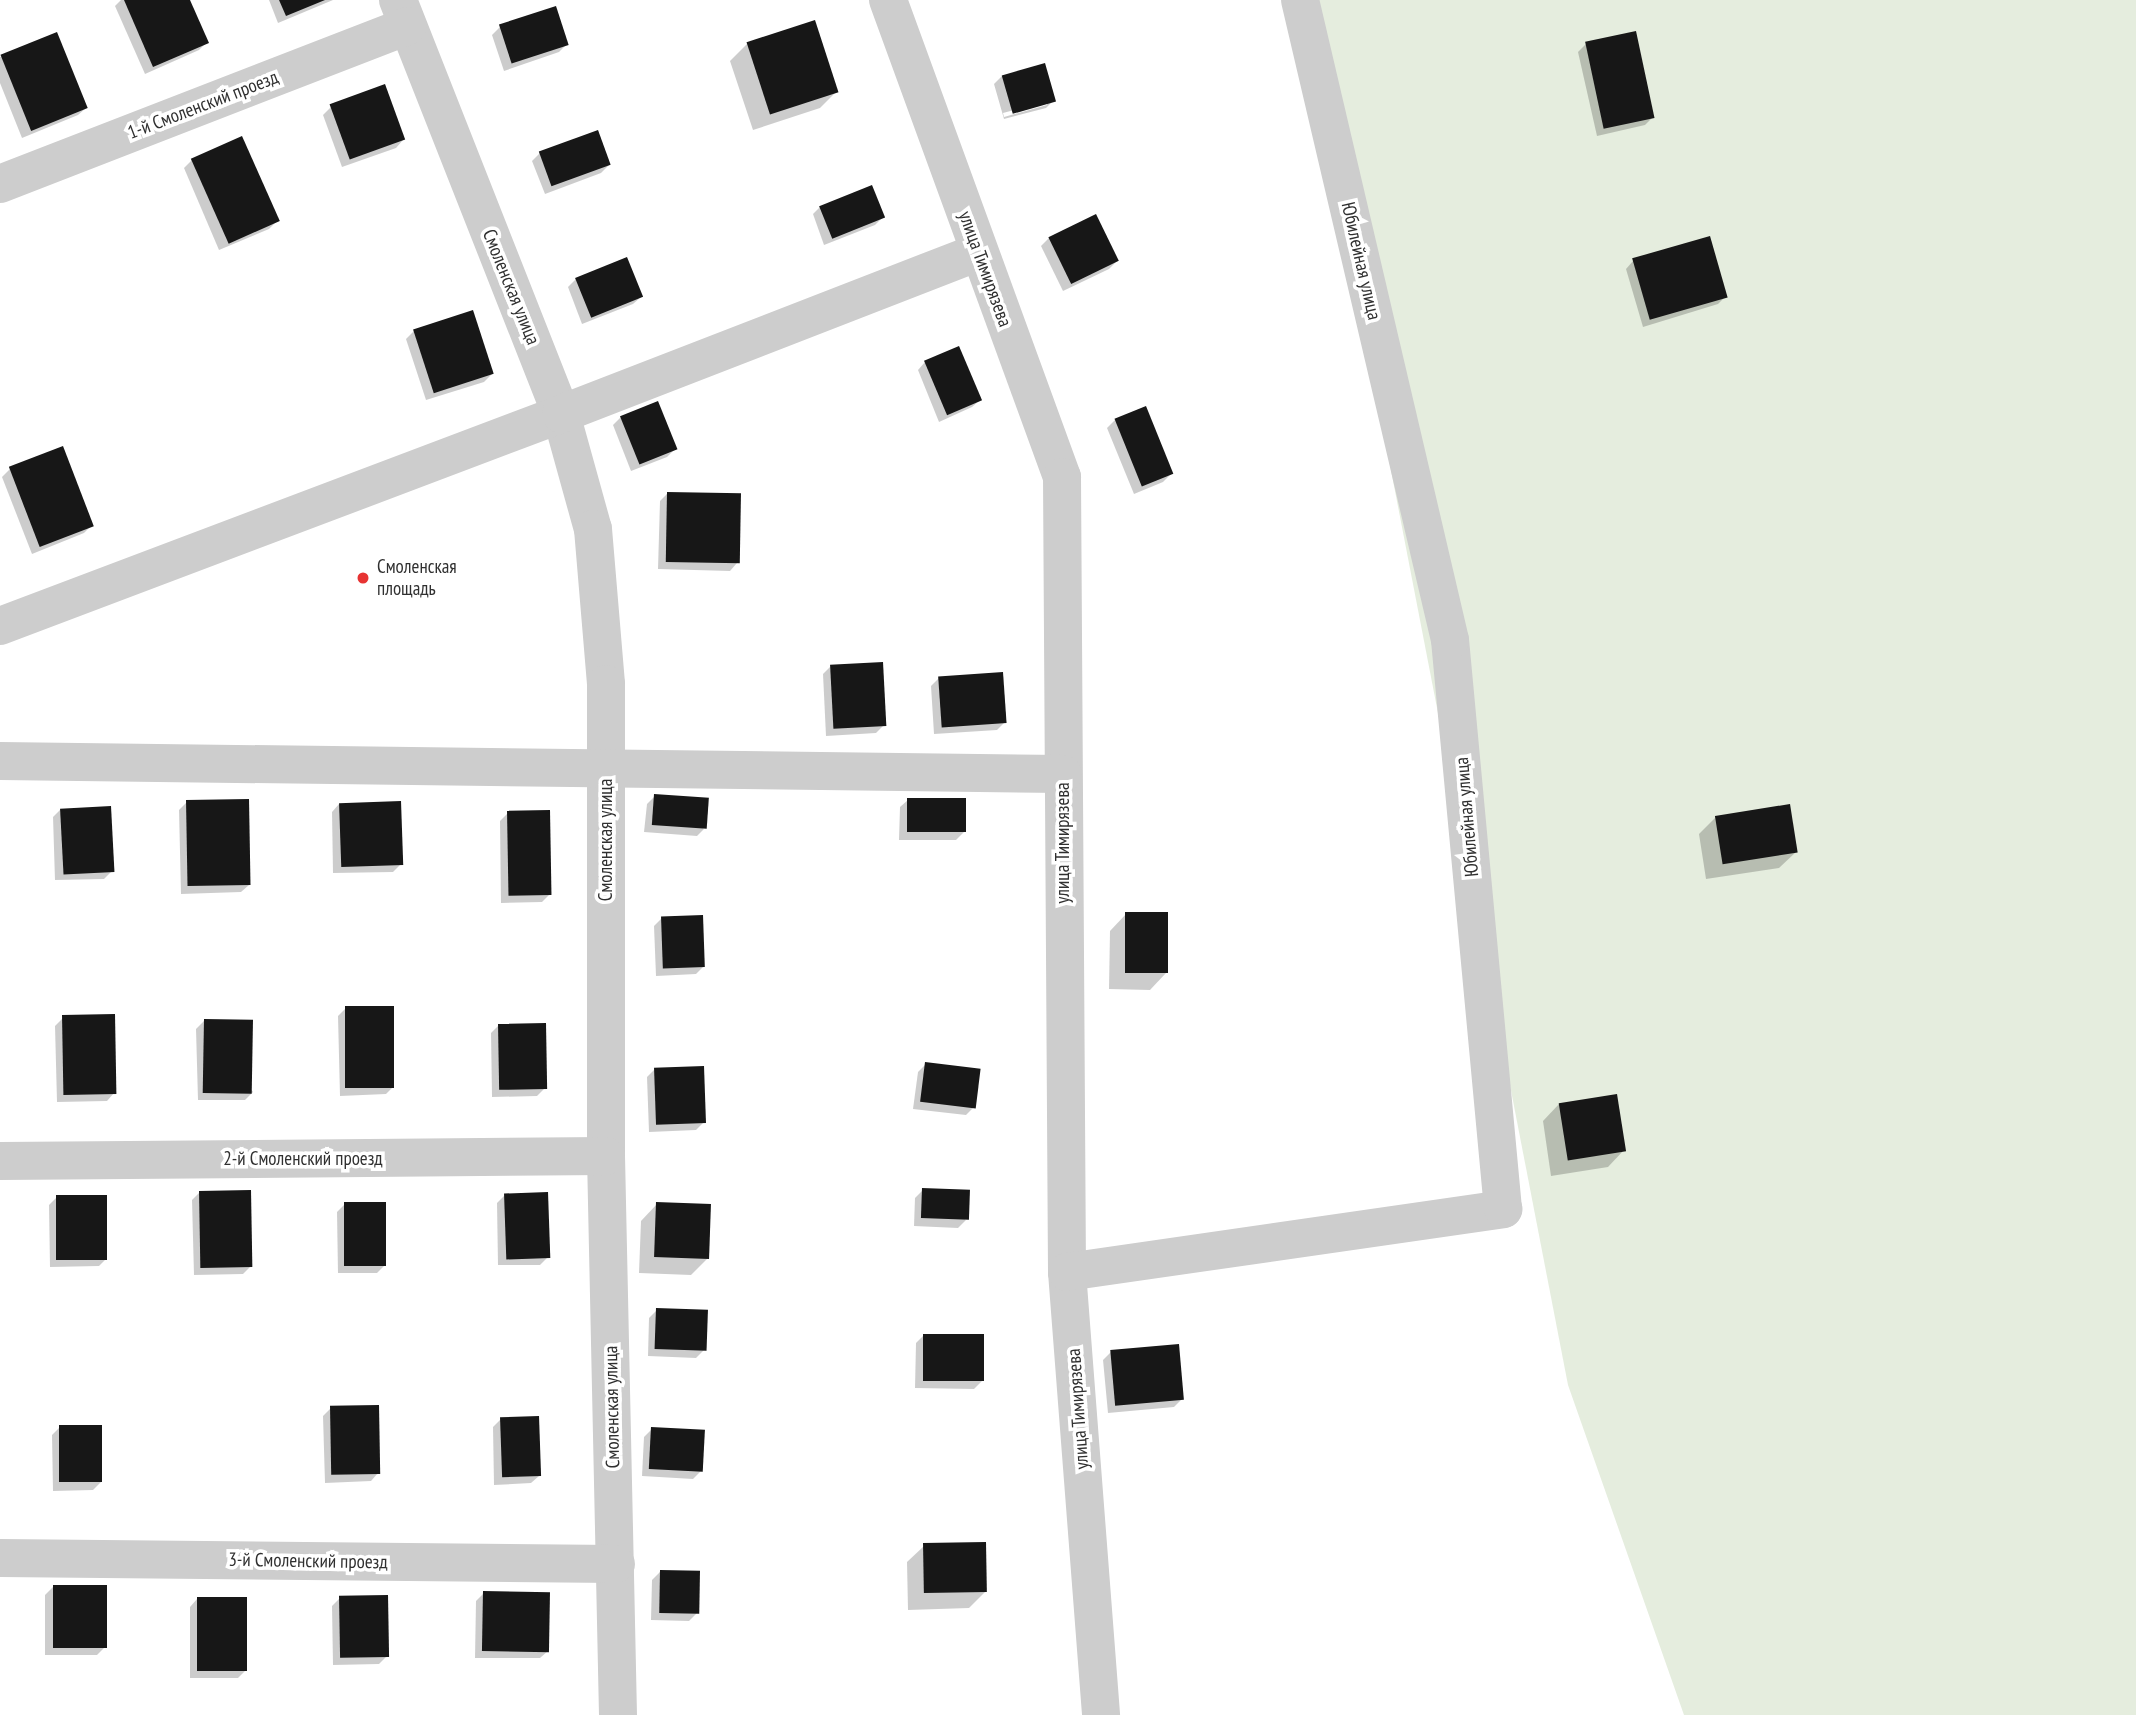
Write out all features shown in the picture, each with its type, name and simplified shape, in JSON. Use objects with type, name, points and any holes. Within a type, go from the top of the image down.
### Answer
[{"type":"street","name":"улица Тимирязева","points":[[888,0],[1062,477],[1067,1272],[1101,1715]]},
{"type":"street","name":"Юбилейная улица","points":[[1067,1272],[1503,1209],[1450,640],[1300,0]]},
{"type":"street","name":"1-й Смоленский проезд","points":[[0,184],[402,13]]},
{"type":"street","name":"Смоленская улица","points":[[402,13],[561,414],[593,529],[606,684],[606,1156],[618,1715]]},
{"type":"street","points":[[0,626],[561,414],[978,251]]},
{"type":"street","points":[[0,761],[1063,774]]},
{"type":"street","name":"2-й Смоленский проезд","points":[[0,1161],[606,1156]]},
{"type":"street","name":"3-й Смоленский проезд","points":[[0,1558],[616,1564]]},
{"type":"green space","points":[[1300,0],[2136,0],[2136,1715],[1684,1715],[1568,1385]]},
{"type":"building","points":[[124,0],[190,0],[209,43],[153,67]]},
{"type":"building","points":[[279,0],[325,0],[286,16]]},
{"type":"building","points":[[556,6],[569,45],[512,64],[499,25]]},
{"type":"building","points":[[815,20],[838,92],[770,115],[747,42]]},
{"type":"building","points":[[1636,31],[1655,118],[1604,129],[1585,42]]},
{"type":"building","points":[[57,32],[88,108],[31,131],[0,55]]},
{"type":"building","points":[[1045,63],[1056,101],[1013,114],[1002,75]]},
{"type":"building","points":[[385,84],[405,139],[350,160],[330,104]]},
{"type":"building","points":[[598,130],[611,165],[551,186],[539,152]]},
{"type":"building","points":[[242,136],[280,221],[229,244],[191,159]]},
{"type":"building","points":[[872,185],[885,217],[832,239],[819,206]]},
{"type":"building","points":[[1096,214],[1119,261],[1071,284],[1048,237]]},
{"type":"building","points":[[1710,236],[1728,298],[1650,320],[1632,258]]},
{"type":"building","points":[[627,257],[643,297],[591,318],[575,278]]},
{"type":"building","points":[[473,310],[494,374],[434,393],[413,329]]},
{"type":"building","points":[[959,346],[982,400],[947,415],[924,361]]},
{"type":"building","points":[[658,401],[677,449],[639,465],[620,416]]},
{"type":"building","points":[[1146,406],[1173,474],[1142,486],[1114,419]]},
{"type":"building","points":[[63,446],[94,526],[40,547],[9,467]]},
{"type":"building","points":[[667,492],[741,493],[740,563],[666,562]]},
{"type":"building","points":[[883,662],[886,726],[833,729],[830,665]]},
{"type":"building","points":[[1003,672],[1007,723],[942,727],[938,677]]},
{"type":"building","points":[[654,794],[709,798],[707,829],[652,825]]},
{"type":"building","points":[[907,798],[966,798],[966,832],[907,832]]},
{"type":"building","points":[[249,799],[251,885],[188,886],[186,800]]},
{"type":"building","points":[[401,801],[403,865],[341,867],[339,803]]},
{"type":"building","points":[[1790,804],[1798,852],[1723,864],[1715,816]]},
{"type":"building","points":[[111,806],[114,872],[64,875],[60,809]]},
{"type":"building","points":[[550,810],[551,895],[508,896],[507,811]]},
{"type":"building","points":[[1125,912],[1168,912],[1168,973],[1125,973]]},
{"type":"building","points":[[703,915],[705,967],[663,968],[661,916]]},
{"type":"building","points":[[345,1006],[394,1006],[394,1088],[345,1088]]},
{"type":"building","points":[[115,1014],[116,1094],[63,1095],[62,1015]]},
{"type":"building","points":[[204,1019],[253,1020],[252,1094],[203,1093]]},
{"type":"building","points":[[546,1023],[547,1089],[499,1090],[498,1024]]},
{"type":"building","points":[[925,1062],[981,1069],[976,1109],[920,1102]]},
{"type":"building","points":[[704,1066],[706,1123],[656,1125],[654,1068]]},
{"type":"building","points":[[1617,1094],[1626,1151],[1568,1161],[1559,1103]]},
{"type":"building","points":[[922,1188],[970,1190],[969,1220],[921,1218]]},
{"type":"building","points":[[251,1190],[252,1267],[200,1268],[199,1191]]},
{"type":"building","points":[[548,1192],[550,1258],[506,1259],[504,1194]]},
{"type":"building","points":[[56,1195],[107,1195],[107,1260],[56,1260]]},
{"type":"building","points":[[344,1202],[386,1202],[386,1266],[344,1266]]},
{"type":"building","points":[[656,1202],[711,1204],[709,1259],[654,1257]]},
{"type":"building","points":[[656,1308],[708,1310],[707,1351],[655,1349]]},
{"type":"building","points":[[923,1334],[984,1334],[984,1381],[923,1381]]},
{"type":"building","points":[[1179,1344],[1184,1400],[1115,1406],[1110,1350]]},
{"type":"building","points":[[379,1405],[380,1474],[331,1475],[330,1406]]},
{"type":"building","points":[[539,1416],[541,1476],[502,1477],[500,1417]]},
{"type":"building","points":[[59,1425],[102,1425],[102,1482],[59,1482]]},
{"type":"building","points":[[651,1427],[705,1430],[703,1472],[649,1469]]},
{"type":"building","points":[[986,1542],[987,1592],[924,1593],[923,1543]]},
{"type":"building","points":[[660,1570],[700,1571],[699,1614],[659,1613]]},
{"type":"building","points":[[53,1585],[107,1585],[107,1648],[53,1648]]},
{"type":"building","points":[[483,1591],[550,1592],[549,1652],[482,1651]]},
{"type":"building","points":[[388,1595],[389,1657],[340,1658],[339,1596]]},
{"type":"building","points":[[197,1597],[247,1597],[247,1671],[197,1671]]},
{"type":"place","name":"Смоленская площадь","points":[[363,578]]}]
